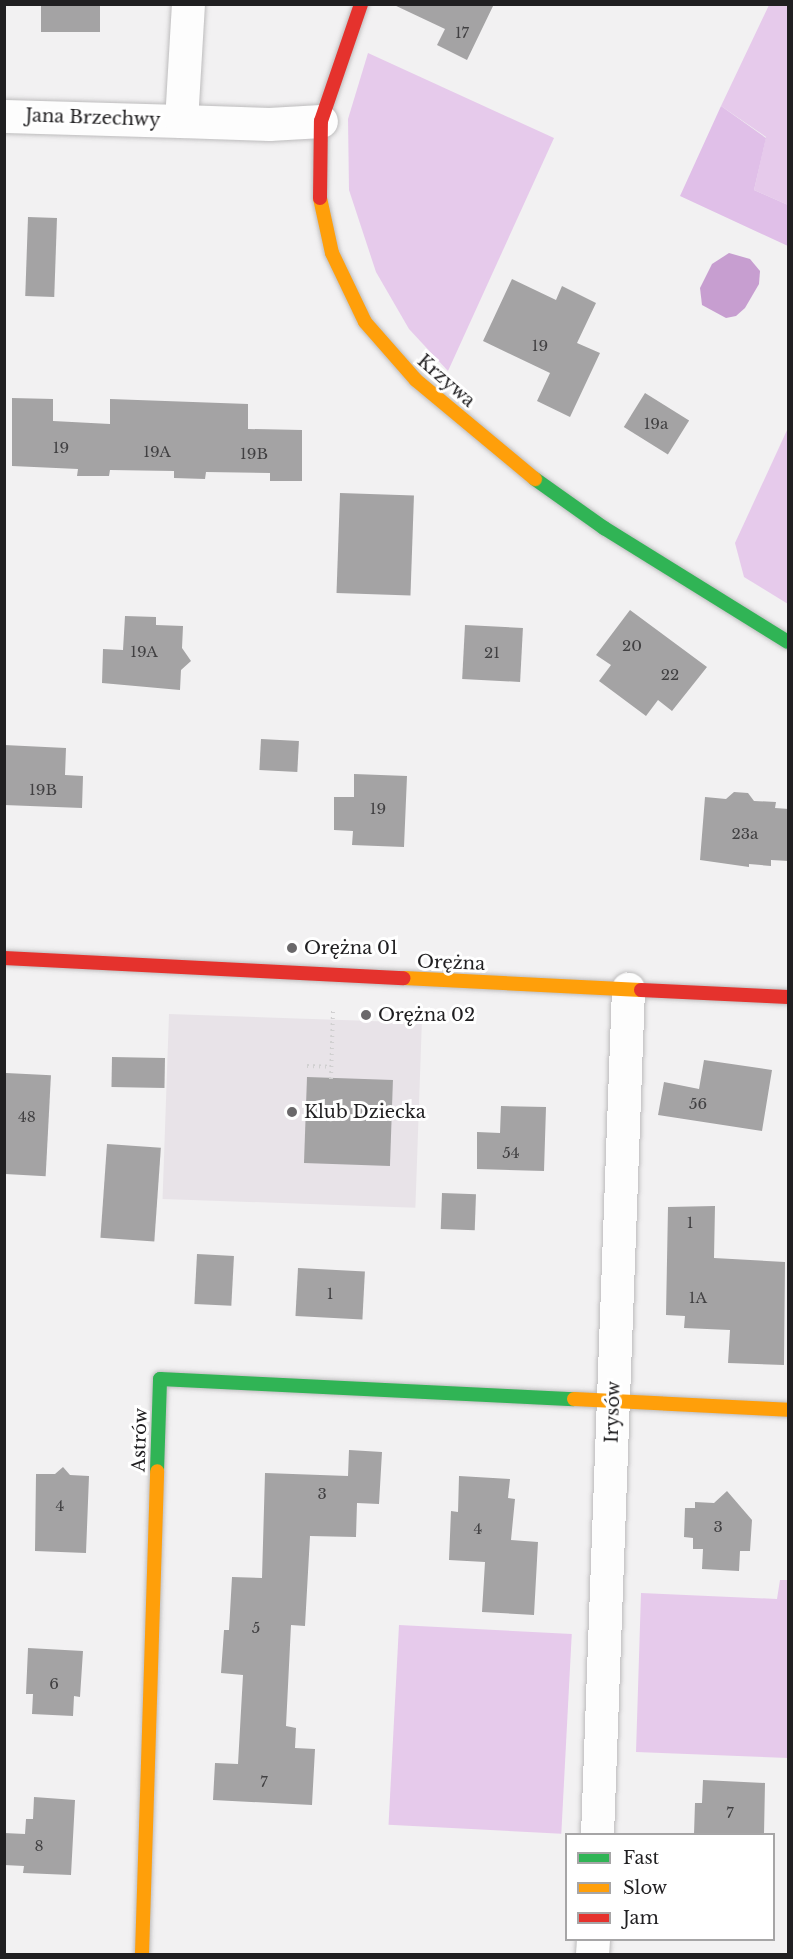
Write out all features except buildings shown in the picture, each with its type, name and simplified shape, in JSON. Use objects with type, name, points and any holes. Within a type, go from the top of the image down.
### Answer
[{"type":"street","name":"Jana Brzechwy","points":[[181,121],[188,4]]},
{"type":"street","name":"Krzywa","points":[[361,4],[321,121],[318,173],[322,214],[332,253],[360,315],[391,355],[518,467],[604,528],[789,642]]},
{"type":"street","name":"Jana Brzechwy","points":[[4,116],[268,124],[321,121]]},
{"type":"street","name":"Orężna","points":[[4,958],[789,997]]},
{"type":"street","name":"Irysów","points":[[597,1833],[628,989]]},
{"type":"street","name":"Astrów","points":[[142,1954],[160,1379],[613,1401]]},
{"type":"street","points":[[613,1401],[789,1410]]},
{"type":"path","points":[[331,1078],[333,1010]]},
{"type":"path","points":[[307,1066],[331,1067]]},
{"type":"shaded area","points":[[769,5],[788,5],[788,205],[754,190],[766,137],[721,106]]},
{"type":"shaded area","points":[[368,53],[554,138],[448,371],[409,329],[376,272],[349,190],[348,119]]},
{"type":"shaded area","points":[[721,106],[766,138],[754,190],[788,205],[788,246],[680,196]]},
{"type":"shaded area","points":[[729,253],[750,259],[760,271],[759,284],[745,308],[736,316],[726,318],[702,305],[700,288],[712,264]]},
{"type":"shaded area","points":[[788,428],[788,604],[744,577],[735,543]]},
{"type":"shaded area","name":"Klub Dziecka","points":[[169,1014],[422,1023],[415,1208],[163,1199]]},
{"type":"shaded area","points":[[780,1580],[788,1580],[788,1758],[636,1752],[641,1593],[777,1599]]},
{"type":"shaded area","points":[[399,1625],[572,1634],[561,1834],[389,1825]]},
{"type":"traffic: fast","points":[[535,479],[604,528],[788,642]]},
{"type":"traffic: fast","points":[[157,1471],[160,1379],[574,1399]]},
{"type":"traffic: slow","points":[[320,198],[332,253],[365,322],[416,380],[535,479]]},
{"type":"traffic: slow","points":[[404,978],[641,990]]},
{"type":"traffic: slow","points":[[574,1399],[788,1410]]},
{"type":"traffic: slow","points":[[142,1954],[157,1471]]},
{"type":"traffic: jam","points":[[320,198],[321,121],[361,4]]},
{"type":"traffic: jam","points":[[4,958],[404,978]]},
{"type":"traffic: jam","points":[[641,990],[788,997]]},
{"type":"place","name":"Orężna 01","points":[[292,948]]},
{"type":"place","name":"Orężna 02","points":[[366,1015]]},
{"type":"place","name":"Klub Dziecka","points":[[292,1112]]}]
